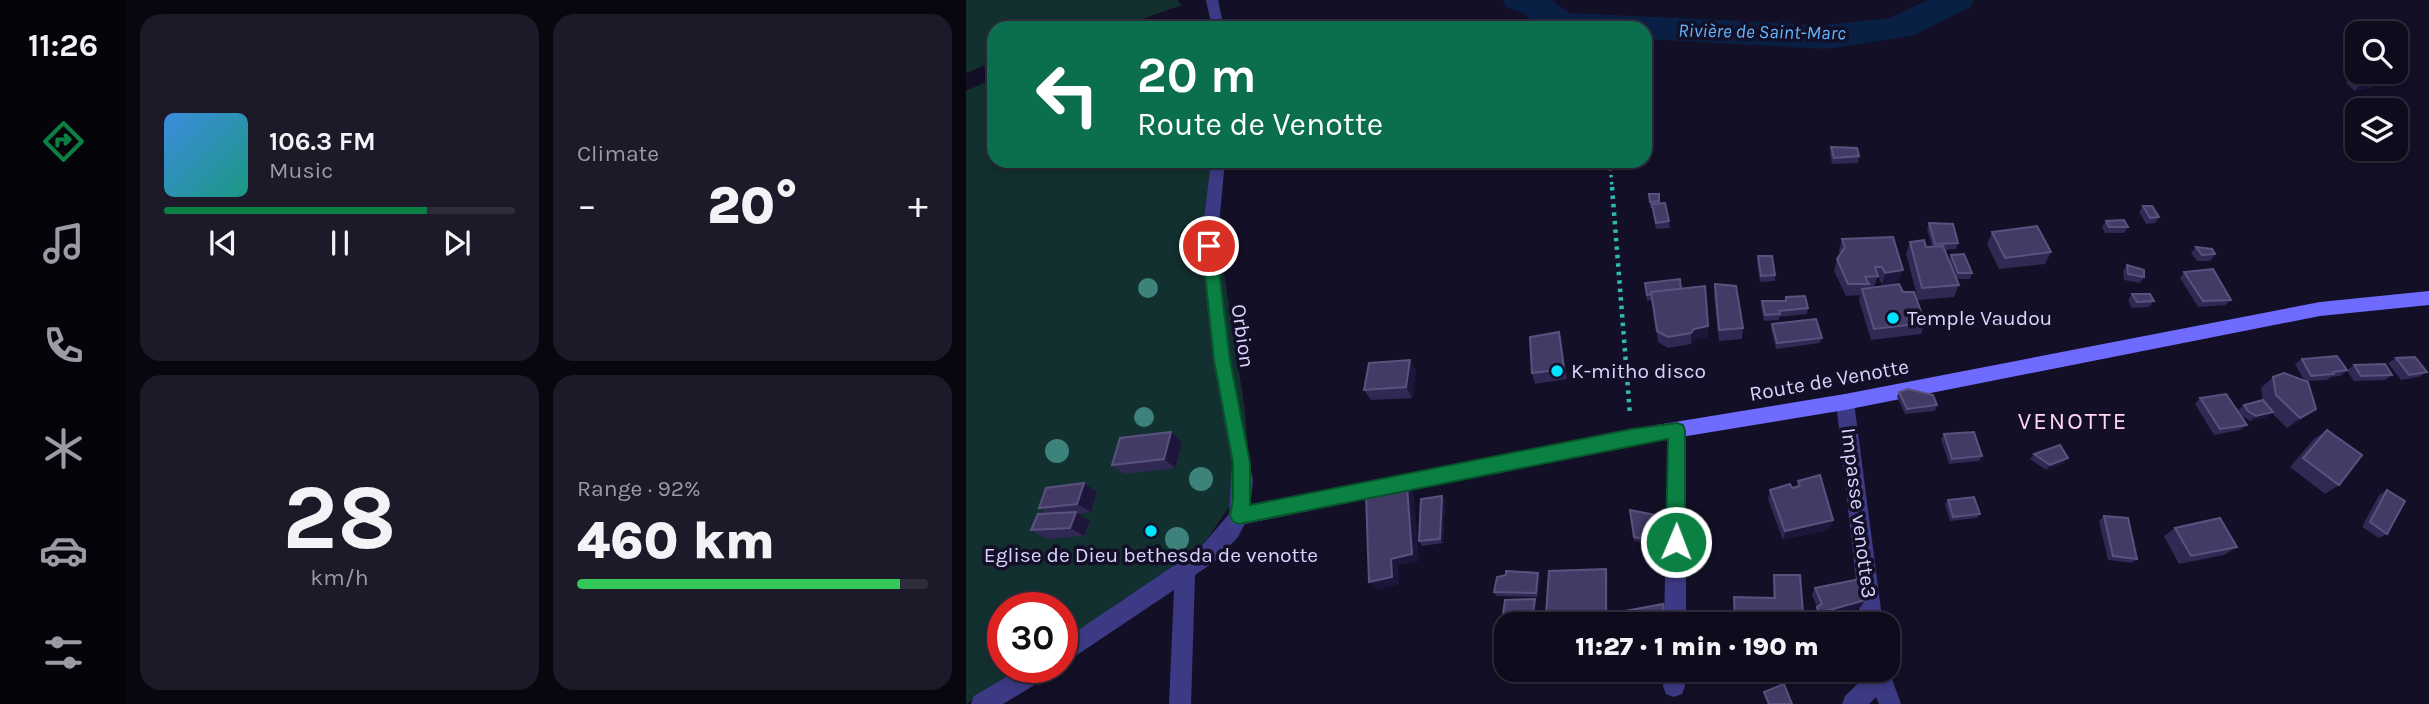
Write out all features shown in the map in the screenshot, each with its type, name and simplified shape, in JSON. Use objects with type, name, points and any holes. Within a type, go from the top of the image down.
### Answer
[{"type":"street","points":[[1212,0],[1216,21]]},
{"type":"street","name":"Orbion","points":[[1218,168],[1209,246],[1222,360],[1242,463],[1243,491],[1239,516]]},
{"type":"street","name":"Route de Venotte","points":[[1239,516],[1632,437],[1845,402],[2320,309],[2429,298]]},
{"type":"street","name":"Impasse venotte3","points":[[1845,402],[1870,612]]},
{"type":"street","points":[[1675,612],[1677,431]]},
{"type":"street","points":[[1078,643],[1185,572],[1219,544],[1239,516]]},
{"type":"street","points":[[1180,704],[1185,572]]},
{"type":"street","points":[[1853,704],[1873,682]]},
{"type":"street","points":[[1882,682],[1890,704]]},
{"type":"street","points":[[982,704],[1017,683]]},
{"type":"path","points":[[1610,168],[1624,366],[1632,437]]},
{"type":"green space","points":[[966,0],[1177,0],[1182,5],[1137,21],[987,21],[987,65],[966,73]]},
{"type":"green space","points":[[987,81],[987,168],[1211,168],[1245,411],[1250,476],[1195,557],[1122,600],[1078,632],[1078,592],[987,592],[987,683],[1000,683],[966,704],[966,91]]},
{"type":"building","points":[[1831,147],[1857,148],[1859,156],[1834,158]]},
{"type":"building","points":[[1649,194],[1659,194],[1659,201],[1650,202]]},
{"type":"building","points":[[1665,203],[1669,221],[1656,223],[1652,204]]},
{"type":"building","points":[[2143,206],[2152,206],[2159,217],[2150,218]]},
{"type":"building","points":[[2124,220],[2128,227],[2109,227],[2106,221]]},
{"type":"building","points":[[1929,223],[1953,224],[1958,243],[1935,244]]},
{"type":"building","points":[[2037,226],[2051,252],[2005,258],[1992,232]]},
{"type":"building","points":[[1893,237],[1903,270],[1885,273],[1882,267],[1875,267],[1878,276],[1865,277],[1869,284],[1848,284],[1837,259],[1845,247],[1842,239]]},
{"type":"building","points":[[1924,240],[1926,247],[1943,246],[1959,285],[1922,288],[1910,242]]},
{"type":"building","points":[[2196,247],[2212,249],[2215,254],[2202,255]]},
{"type":"building","points":[[1964,254],[1972,273],[1958,273],[1951,255]]},
{"type":"building","points":[[1758,256],[1772,256],[1775,275],[1761,276]]},
{"type":"building","points":[[2127,265],[2144,270],[2144,277],[2128,274]]},
{"type":"building","points":[[2213,269],[2231,300],[2203,301],[2184,272]]},
{"type":"building","points":[[1680,279],[1681,289],[1651,292],[1652,294],[1647,295],[1645,283]]},
{"type":"building","points":[[1715,284],[1736,286],[1743,328],[1719,330]]},
{"type":"building","points":[[1899,284],[1903,292],[1914,292],[1925,323],[1874,329],[1862,289]]},
{"type":"building","points":[[1705,286],[1708,326],[1694,329],[1691,333],[1668,337],[1657,331],[1651,292]]},
{"type":"building","points":[[2132,294],[2150,294],[2154,301],[2137,302]]},
{"type":"building","points":[[1805,296],[1808,308],[1765,315],[1762,301],[1786,301],[1786,297]]},
{"type":"building","points":[[1816,319],[1822,338],[1777,343],[1772,324]]},
{"type":"building","points":[[1559,332],[1564,369],[1532,373],[1530,337]]},
{"type":"building","points":[[2337,356],[2347,370],[2311,376],[2302,359]]},
{"type":"building","points":[[2415,357],[2427,372],[2409,375],[2396,358]]},
{"type":"building","points":[[1410,360],[1406,387],[1364,390],[1369,363]]},
{"type":"building","points":[[2385,364],[2392,375],[2361,376],[2354,365]]},
{"type":"building","points":[[2284,373],[2308,382],[2316,409],[2300,418],[2276,395],[2273,377]]},
{"type":"building","points":[[1908,389],[1933,395],[1937,405],[1907,409],[1899,392]]},
{"type":"building","points":[[2226,394],[2247,425],[2220,429],[2200,398]]},
{"type":"building","points":[[2263,400],[2273,412],[2256,416],[2244,405]]},
{"type":"building","points":[[2327,430],[2362,455],[2339,485],[2303,458]]},
{"type":"building","points":[[1171,432],[1164,459],[1112,465],[1120,438]]},
{"type":"building","points":[[1974,432],[1982,456],[1952,459],[1944,434]]},
{"type":"building","points":[[2060,445],[2068,458],[2050,465],[2034,454]]},
{"type":"building","points":[[1820,475],[1833,520],[1785,531],[1770,490],[1790,484],[1792,488],[1800,486],[1798,481]]},
{"type":"building","points":[[1084,483],[1077,504],[1039,508],[1046,488]]},
{"type":"building","points":[[1407,486],[1412,554],[1391,559],[1392,577],[1369,582],[1366,495]]},
{"type":"building","points":[[2387,490],[2405,501],[2387,534],[2370,522]]},
{"type":"building","points":[[1442,496],[1440,539],[1419,541],[1421,499]]},
{"type":"building","points":[[1974,497],[1980,514],[1953,517],[1948,500]]},
{"type":"building","points":[[1630,510],[1671,518],[1667,542],[1634,537]]},
{"type":"building","points":[[1076,512],[1070,528],[1031,530],[1038,514]]},
{"type":"building","points":[[2104,516],[2128,518],[2137,559],[2113,556]]},
{"type":"building","points":[[2220,518],[2237,547],[2191,556],[2175,528]]},
{"type":"building","points":[[1606,569],[1606,611],[1546,612],[1549,571]]},
{"type":"building","points":[[1506,571],[1538,573],[1536,593],[1494,592],[1497,577],[1506,575]]},
{"type":"building","points":[[1774,575],[1800,575],[1803,612],[1735,612],[1734,597],[1775,598]]},
{"type":"building","points":[[1860,579],[1865,600],[1819,612],[1817,607],[1822,604],[1815,588]]},
{"type":"building","points":[[1535,599],[1533,612],[1503,612],[1505,600]]},
{"type":"building","points":[[1663,604],[1664,612],[1619,612]]},
{"type":"building","points":[[1784,684],[1792,704],[1769,704],[1764,692]]},
{"type":"waterway","name":"Rivière de Saint-Marc","points":[[1520,0],[1534,4],[1555,21]]},
{"type":"waterway","name":"Rivière de Saint-Marc","points":[[1652,28],[1826,37],[1899,28],[1956,0]]},
{"type":"place","name":"Temple Vaudou","points":[[1893,318]]},
{"type":"place","name":"K-mitho disco","points":[[1557,371]]},
{"type":"place","name":"Eglise de Dieu bethesda de venotte","points":[[1151,531]]},
{"type":"district","name":"VENOTTE","points":[[2073,421]]},
{"type":"route","points":[[1209,246],[1222,360],[1242,463],[1239,516],[1632,437],[1677,431],[1676,542]]}]
